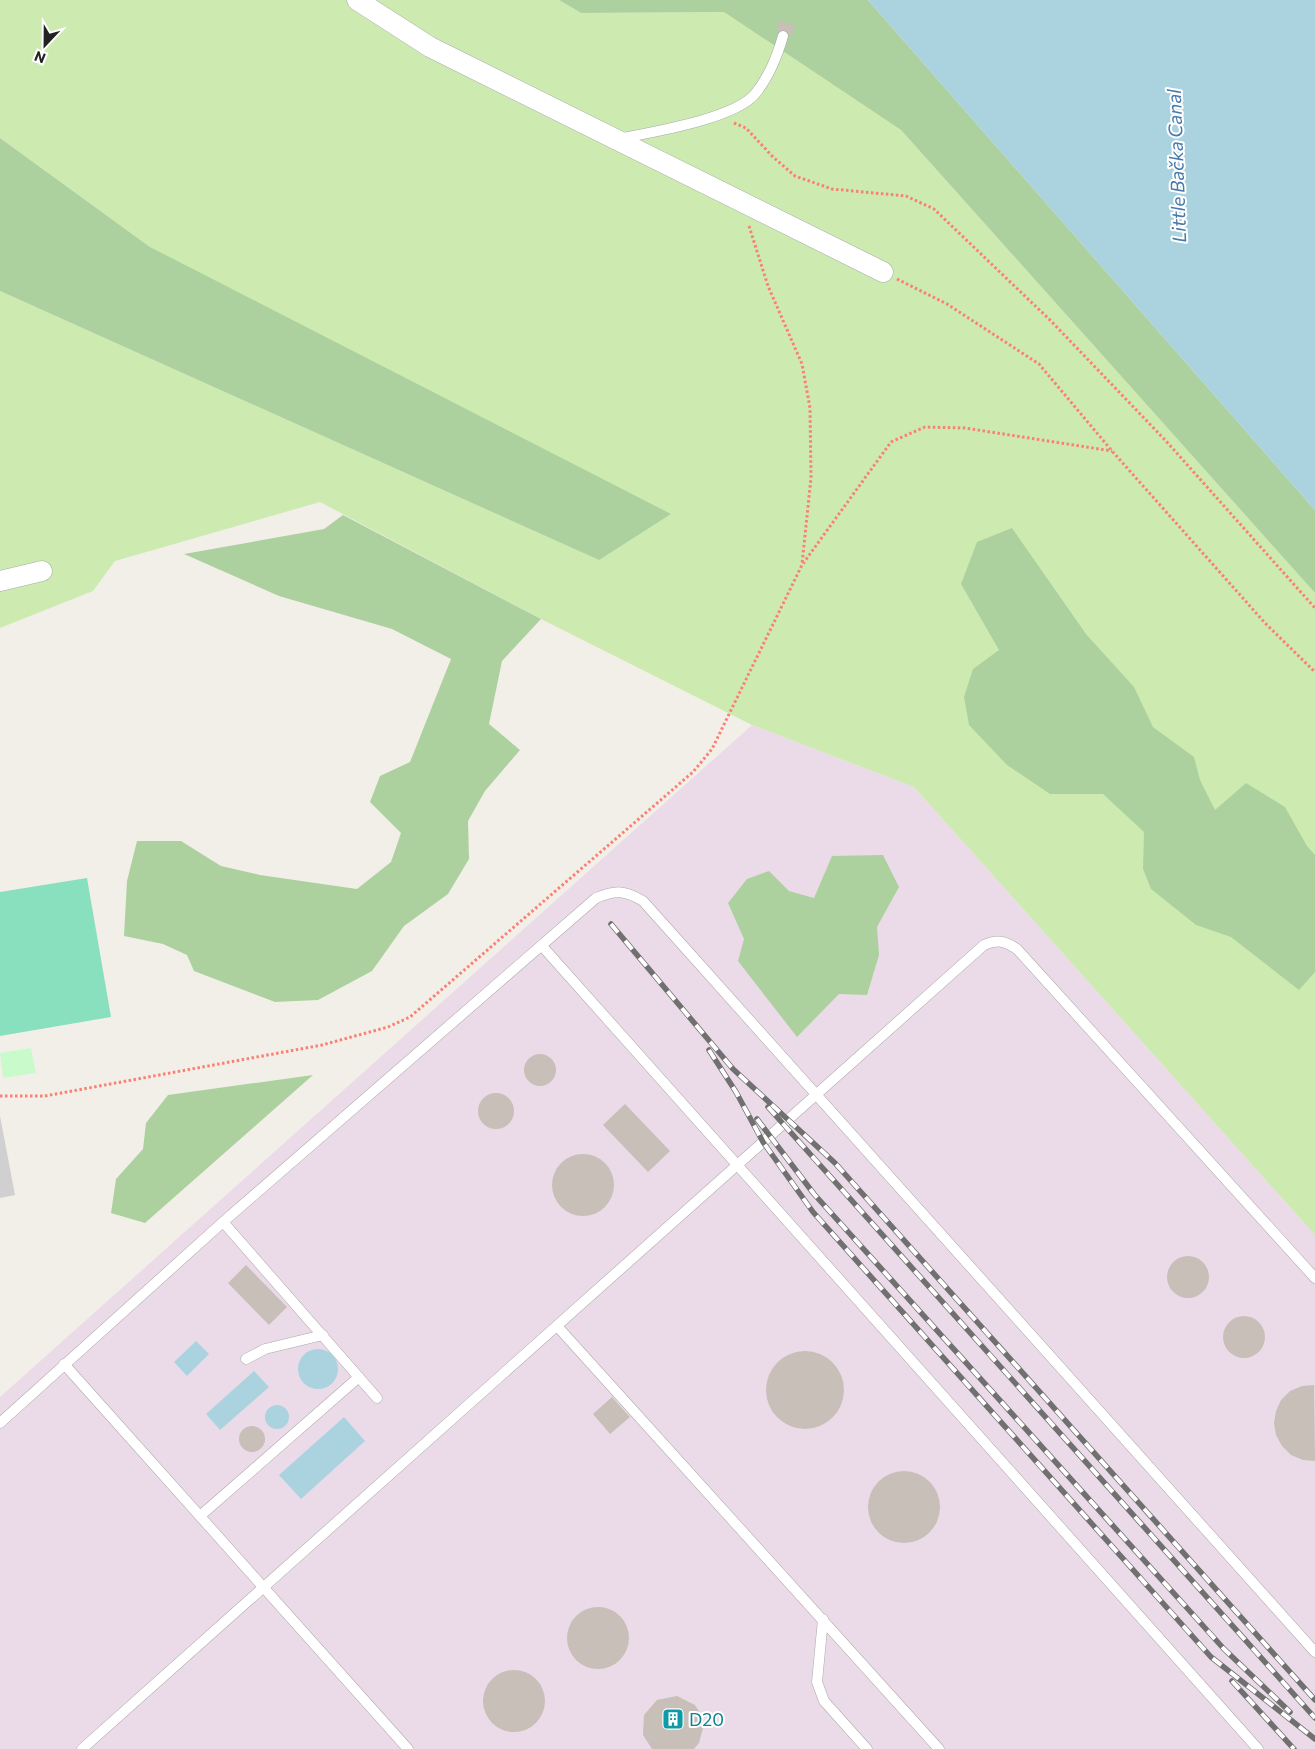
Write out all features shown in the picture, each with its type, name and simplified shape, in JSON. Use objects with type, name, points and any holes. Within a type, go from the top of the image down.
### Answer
[{"type":"street","points":[[358,0],[430,47],[883,272]]},
{"type":"street","points":[[0,581],[42,571]]},
{"type":"lane","points":[[618,140],[720,116],[754,96],[777,59],[783,36]]},
{"type":"lane","points":[[0,1423],[223,1222],[596,898],[612,892],[628,893],[643,901],[1315,1652]]},
{"type":"lane","points":[[82,1749],[816,1095],[984,946],[993,941],[1007,942],[1017,949],[1315,1278]]},
{"type":"lane","points":[[542,946],[1258,1749]]},
{"type":"lane","points":[[223,1222],[377,1398]]},
{"type":"lane","points":[[557,1326],[939,1749]]},
{"type":"lane","points":[[246,1359],[265,1349],[323,1335]]},
{"type":"lane","points":[[64,1364],[408,1749]]},
{"type":"lane","points":[[200,1516],[359,1377]]},
{"type":"lane","points":[[823,1619],[817,1682],[824,1701],[867,1749]]},
{"type":"path","points":[[720,116],[746,128],[773,157],[795,176],[832,189],[906,196],[934,209],[1051,321],[1184,462],[1315,608]]},
{"type":"path","points":[[742,203],[768,286],[802,364],[810,408],[811,478],[802,564]]},
{"type":"path","points":[[883,272],[947,304],[1038,364],[1112,451],[1265,623],[1315,672]]},
{"type":"path","points":[[0,1096],[46,1096],[322,1045],[388,1027],[410,1017],[693,772],[712,749],[802,564],[891,442],[925,426],[964,428],[1112,451]]},
{"type":"shaded area","points":[[752,725],[914,787],[1315,1235],[1315,1749],[0,1749],[0,1397]]},
{"type":"shaded area","points":[[0,1116],[15,1195],[0,1198]]},
{"type":"green space","points":[[0,0],[559,0],[581,13],[724,12],[901,130],[1315,593],[1315,1235],[914,787],[752,725],[541,619],[320,502],[115,561],[93,591],[0,628],[0,291],[599,560],[150,247],[0,138]]},
{"type":"green space","points":[[559,0],[868,0],[1315,510],[1315,593],[901,130],[724,12],[581,13]]},
{"type":"green space","points":[[0,138],[150,247],[671,514],[599,560],[0,291]]},
{"type":"green space","points":[[343,515],[541,619],[502,661],[489,724],[520,750],[485,791],[468,821],[469,859],[448,894],[404,926],[372,971],[318,1000],[275,1002],[194,971],[187,955],[163,944],[124,936],[127,881],[137,841],[181,841],[221,866],[260,875],[357,889],[391,862],[401,833],[370,802],[380,776],[410,762],[451,659],[392,629],[279,596],[184,554],[324,529]]},
{"type":"green space","points":[[1012,528],[1086,634],[1134,687],[1153,727],[1194,757],[1200,780],[1215,810],[1246,783],[1285,807],[1307,846],[1315,855],[1315,972],[1299,990],[1231,937],[1196,925],[1151,889],[1143,869],[1144,832],[1103,794],[1050,794],[1007,765],[969,725],[964,697],[973,669],[999,650],[961,584],[977,542]]},
{"type":"green space","points":[[883,855],[899,887],[877,927],[879,955],[867,995],[839,994],[797,1037],[738,961],[744,939],[728,903],[747,879],[769,871],[789,891],[814,898],[832,856]]},
{"type":"green space","points":[[87,878],[111,1017],[0,1036],[0,892]]},
{"type":"green space","points":[[31,1048],[36,1073],[3,1078],[0,1053]]},
{"type":"green space","points":[[313,1075],[145,1223],[111,1213],[116,1179],[143,1149],[146,1123],[168,1095]]},
{"type":"water","name":"Little Bačka Canal","points":[[868,0],[1315,0],[1315,510]]},
{"type":"water","points":[[196,1341],[209,1354],[187,1376],[174,1362]]},
{"type":"water","points":[[314,1349],[322,1349],[329,1352],[335,1358],[338,1369],[335,1380],[329,1386],[322,1389],[314,1389],[307,1386],[301,1380],[298,1373],[298,1365],[301,1358],[307,1352]]},
{"type":"water","points":[[254,1371],[269,1387],[220,1430],[206,1414]]},
{"type":"water","points":[[277,1405],[282,1406],[288,1412],[288,1422],[282,1428],[277,1429],[272,1428],[266,1422],[265,1417],[266,1412],[272,1406]]},
{"type":"water","points":[[344,1417],[365,1441],[301,1499],[279,1475]]},
{"type":"building","points":[[779,21],[794,25],[792,36],[777,32]]},
{"type":"building","points":[[540,1054],[546,1055],[551,1059],[555,1064],[555,1076],[551,1081],[546,1085],[540,1086],[534,1085],[529,1081],[525,1076],[524,1070],[525,1064],[529,1059],[534,1055]]},
{"type":"building","points":[[496,1093],[503,1094],[509,1098],[513,1104],[513,1118],[509,1124],[503,1128],[496,1129],[489,1128],[483,1124],[479,1118],[478,1111],[479,1104],[483,1098],[489,1094]]},
{"type":"building","points":[[625,1104],[670,1151],[648,1172],[603,1125]]},
{"type":"building","points":[[583,1154],[600,1159],[605,1163],[609,1168],[614,1185],[609,1202],[605,1207],[600,1211],[583,1216],[566,1211],[561,1207],[557,1202],[552,1185],[557,1168],[561,1163],[566,1159]]},
{"type":"building","points":[[1188,1256],[1203,1262],[1209,1277],[1203,1292],[1188,1298],[1173,1292],[1167,1277],[1173,1262]]},
{"type":"building","points":[[246,1265],[287,1307],[269,1325],[228,1283]]},
{"type":"building","points":[[1248,1316],[1256,1319],[1262,1325],[1265,1337],[1262,1349],[1256,1355],[1240,1358],[1232,1355],[1226,1349],[1223,1333],[1226,1325],[1232,1319]]},
{"type":"building","points":[[805,1351],[820,1354],[832,1363],[841,1375],[844,1390],[841,1405],[832,1417],[820,1426],[805,1429],[790,1426],[778,1417],[769,1405],[766,1390],[769,1375],[778,1363],[790,1354]]},
{"type":"building","points":[[1314,1385],[1315,1461],[1303,1460],[1291,1455],[1282,1446],[1276,1435],[1274,1423],[1276,1411],[1281,1400],[1290,1391],[1302,1386]]},
{"type":"building","points":[[612,1397],[630,1417],[610,1434],[593,1414]]},
{"type":"building","points":[[252,1426],[261,1430],[265,1439],[261,1448],[252,1452],[243,1448],[239,1439],[243,1430]]},
{"type":"building","points":[[911,1471],[930,1481],[938,1493],[940,1507],[938,1521],[930,1533],[918,1541],[897,1543],[878,1533],[870,1521],[868,1500],[878,1481],[890,1473]]},
{"type":"building","points":[[598,1607],[615,1612],[620,1616],[624,1621],[629,1638],[624,1655],[620,1660],[615,1664],[598,1669],[581,1664],[576,1660],[572,1655],[567,1638],[572,1621],[576,1616],[581,1612]]},
{"type":"building","points":[[514,1670],[531,1675],[536,1679],[540,1684],[545,1701],[540,1718],[536,1723],[531,1727],[514,1732],[497,1727],[492,1723],[488,1718],[483,1701],[488,1684],[492,1679],[497,1675]]},
{"type":"building","name":"D20","points":[[677,1696],[695,1705],[701,1714],[704,1724],[699,1743],[694,1749],[652,1749],[643,1735],[644,1715],[657,1700]]},
{"type":"railway","points":[[611,924],[733,1069],[835,1163],[1315,1700]]},
{"type":"railway","points":[[709,1050],[736,1092],[763,1142],[813,1212],[1211,1657],[1315,1739]]},
{"type":"railway","points":[[768,1107],[1315,1718]]},
{"type":"railway","points":[[757,1119],[814,1194],[1224,1649],[1290,1712]]},
{"type":"railway","points":[[1232,1681],[1294,1749]]},
{"type":"place","name":"D20","points":[[673,1719]]}]
